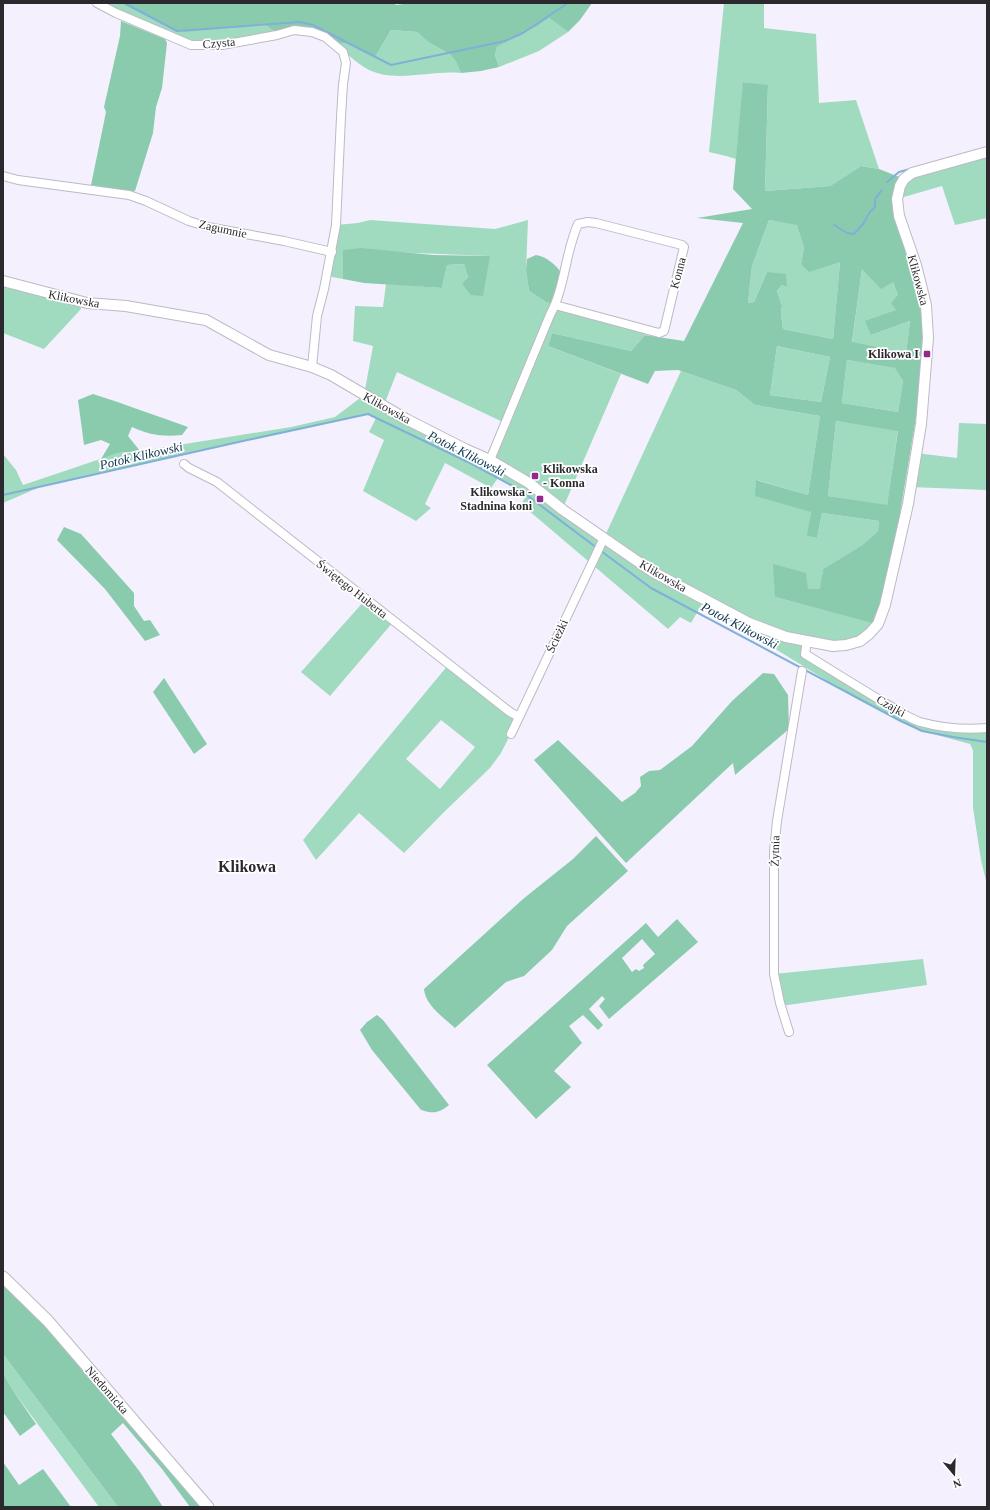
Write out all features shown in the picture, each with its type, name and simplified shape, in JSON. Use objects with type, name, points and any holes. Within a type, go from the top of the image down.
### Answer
[{"type":"main road","name":"Niedomicka","points":[[3,1277],[48,1321],[208,1507]]},
{"type":"street","name":"Czysta","points":[[97,3],[129,19],[191,45],[222,45],[277,35],[294,30],[312,32],[325,37],[343,52],[346,63],[343,84],[336,225],[332,252]]},
{"type":"street","name":"Klikowska","points":[[3,281],[87,303],[126,306],[206,320],[269,355],[312,367],[331,375],[413,422],[490,460],[529,483],[602,542],[653,572],[749,623],[786,637],[833,646],[846,645],[860,641],[869,634],[878,624],[885,606],[908,504],[921,424],[928,338],[926,305],[923,290],[899,216],[897,199],[900,186],[904,179],[912,173],[987,152]]},
{"type":"street","name":"Zagumnie","points":[[3,176],[18,180],[129,195],[146,201],[189,221],[208,227],[332,252]]},
{"type":"street","name":"Konna","points":[[490,460],[555,305],[568,253],[578,224],[596,222],[682,245],[684,247],[684,255],[664,331],[662,332],[659,333],[555,305]]},
{"type":"street","points":[[312,367],[317,316],[332,252]]},
{"type":"street","name":"Świętego Huberta","points":[[184,464],[218,482],[510,712],[519,717]]},
{"type":"street","name":"Ścieżki","points":[[511,734],[602,542]]},
{"type":"street","name":"Czajki","points":[[807,641],[805,654],[861,689],[920,722],[971,730],[987,728]]},
{"type":"street","name":"Żytnia","points":[[789,1032],[780,1003],[774,974],[774,852],[777,821],[802,671]]},
{"type":"green space","points":[[97,3],[123,3],[180,32],[265,25],[279,34],[191,45]]},
{"type":"green space","points":[[123,3],[394,3],[396,5],[411,3],[592,3],[580,20],[568,32],[549,18],[538,26],[497,47],[495,55],[499,67],[461,73],[451,55],[428,42],[417,32],[391,30],[375,57],[350,43],[332,43],[312,32],[279,34],[265,25],[185,32],[177,31]]},
{"type":"green space","points":[[724,3],[764,3],[764,28],[816,34],[819,103],[856,100],[879,169],[861,166],[830,186],[765,191],[768,86],[744,82],[736,159],[709,152]]},
{"type":"green space","points":[[549,18],[568,32],[539,51],[499,67],[495,55],[497,47],[538,26]]},
{"type":"green space","points":[[121,21],[165,39],[167,43],[162,88],[156,107],[153,133],[135,191],[115,190],[91,185],[106,112],[104,107],[120,36]]},
{"type":"green space","points":[[391,30],[417,32],[428,42],[451,55],[461,73],[402,76],[380,74],[364,67],[332,43],[350,43],[375,57]]},
{"type":"green space","points":[[743,82],[768,85],[765,191],[830,186],[861,166],[879,169],[907,180],[892,207],[919,297],[924,332],[924,370],[890,573],[876,624],[775,597],[773,564],[806,573],[808,589],[820,589],[823,569],[862,545],[878,531],[879,521],[822,513],[817,538],[807,536],[811,512],[755,496],[756,480],[808,495],[820,416],[755,405],[736,390],[678,370],[655,371],[648,384],[548,346],[552,333],[631,351],[645,335],[684,341],[743,223],[697,218],[752,209],[733,189]],"holes":[[[769,220],[797,225],[804,248],[801,264],[809,272],[840,262],[833,339],[783,329],[781,313],[782,306],[777,291],[782,285],[787,287],[786,274],[767,272],[754,302],[748,303],[752,266]],[[862,269],[881,289],[893,282],[898,295],[891,303],[896,310],[865,321],[871,335],[910,321],[906,353],[852,342]],[[777,346],[830,357],[821,402],[770,395]],[[847,360],[895,368],[903,381],[898,412],[842,403]],[[836,421],[898,431],[887,505],[828,496]]]},
{"type":"green space","points":[[987,152],[987,218],[955,225],[942,186],[897,199],[904,179]]},
{"type":"green space","points":[[370,220],[495,229],[528,220],[526,270],[529,291],[546,302],[642,328],[645,335],[631,351],[552,333],[548,346],[621,374],[563,508],[604,538],[681,371],[736,390],[755,405],[820,416],[808,495],[757,480],[811,512],[808,536],[817,538],[822,513],[879,521],[878,531],[862,545],[823,569],[821,589],[808,589],[775,597],[878,624],[846,645],[807,641],[805,653],[920,722],[987,729],[987,885],[981,860],[973,808],[973,750],[970,744],[922,731],[900,722],[855,698],[702,604],[691,623],[680,617],[668,629],[521,504],[527,495],[498,478],[491,488],[445,463],[425,504],[431,508],[416,521],[363,491],[384,440],[369,432],[376,418],[368,414],[40,487],[3,503],[3,454],[16,470],[23,485],[118,453],[129,453],[291,427],[335,417],[364,395],[373,346],[353,341],[355,306],[383,307],[386,284],[442,288],[447,265],[464,264],[468,277],[462,284],[489,256],[343,250],[343,279],[327,276],[336,225],[358,223]],"holes":[[[397,372],[505,423],[489,460],[384,405]]]},
{"type":"green space","points":[[769,220],[797,224],[804,248],[801,264],[840,262],[833,339],[783,329],[781,313],[782,306],[777,291],[782,285],[787,287],[767,272],[754,302],[748,303],[752,266]]},
{"type":"green space","points":[[361,248],[433,255],[490,256],[483,296],[471,295],[462,284],[468,277],[464,264],[447,265],[442,288],[364,283],[343,279],[343,250]]},
{"type":"green space","points":[[536,255],[548,260],[563,274],[555,305],[546,302],[529,291],[526,270],[527,259]]},
{"type":"green space","points":[[862,269],[893,282],[898,295],[896,310],[871,335],[910,321],[906,353],[852,343]]},
{"type":"green space","points":[[4,282],[79,302],[81,309],[44,349],[3,333]]},
{"type":"green space","points":[[777,346],[830,357],[821,402],[770,395]]},
{"type":"green space","points":[[847,360],[896,368],[903,381],[898,412],[842,403]]},
{"type":"green space","points":[[93,394],[188,427],[182,435],[168,436],[150,434],[132,427],[128,436],[140,451],[118,453],[101,459],[110,444],[101,440],[84,445],[78,400]]},
{"type":"green space","points":[[836,421],[898,430],[887,506],[828,496]]},
{"type":"green space","points":[[959,423],[987,424],[987,490],[910,487],[916,453],[957,458]]},
{"type":"green space","points":[[64,527],[81,534],[134,593],[134,606],[144,621],[150,620],[160,635],[145,641],[105,589],[57,540]]},
{"type":"green space","points":[[366,599],[394,621],[330,696],[301,672]]},
{"type":"green space","points":[[449,664],[519,717],[501,753],[490,768],[404,853],[359,813],[316,860],[303,840]],"holes":[[[441,720],[475,747],[440,789],[406,759]]]},
{"type":"green space","points":[[763,673],[774,674],[788,695],[789,729],[735,775],[733,763],[626,863],[534,760],[558,740],[622,802],[635,793],[641,786],[640,777],[649,771],[660,770],[692,746],[732,701]]},
{"type":"green space","points":[[164,678],[207,744],[194,754],[153,692]]},
{"type":"green space","points":[[596,836],[628,871],[567,926],[552,950],[524,976],[506,982],[455,1028],[431,1006],[425,995],[424,989],[523,899],[573,859]]},
{"type":"green space","points":[[677,919],[698,942],[609,1019],[599,1006],[605,999],[602,996],[589,1009],[603,1025],[598,1030],[583,1015],[569,1026],[582,1043],[554,1071],[571,1087],[536,1119],[487,1065],[646,923],[658,937]],"holes":[[[642,939],[655,954],[643,965],[644,968],[639,971],[636,969],[632,972],[622,958]]]},
{"type":"green space","points":[[923,959],[927,985],[781,1006],[774,974]]},
{"type":"green space","points":[[377,1015],[383,1020],[449,1105],[436,1112],[421,1110],[372,1050],[360,1030],[367,1022]]},
{"type":"green space","points":[[3,1283],[44,1324],[202,1507],[190,1507],[162,1469],[123,1423],[111,1434],[140,1472],[163,1507],[118,1507],[3,1354]]},
{"type":"green space","points":[[3,1354],[118,1507],[99,1507],[14,1392],[3,1373]]},
{"type":"green space","points":[[3,1373],[36,1424],[20,1436],[3,1412]]},
{"type":"green space","points":[[3,1462],[19,1485],[43,1469],[71,1507],[3,1507]]},
{"type":"waterway","points":[[124,3],[177,31],[300,22],[313,25],[391,65],[505,41],[523,33],[568,3]]},
{"type":"waterway","points":[[887,182],[899,172],[910,169]]},
{"type":"waterway","points":[[834,225],[847,233],[854,234],[875,207],[875,199],[882,190]]},
{"type":"waterway","name":"Potok Klikowski","points":[[3,495],[368,414],[472,464],[520,490],[597,548]]},
{"type":"waterway","name":"Potok Klikowski","points":[[601,551],[651,588],[901,721],[922,731],[987,742]]},
{"type":"place","name":"Klikowa I","points":[[927,354]]},
{"type":"place","name":"Klikowska - Konna","points":[[535,476]]},
{"type":"place","name":"Klikowska - Stadnina koni","points":[[540,499]]},
{"type":"district","name":"Klikowa","points":[[247,866]]}]
